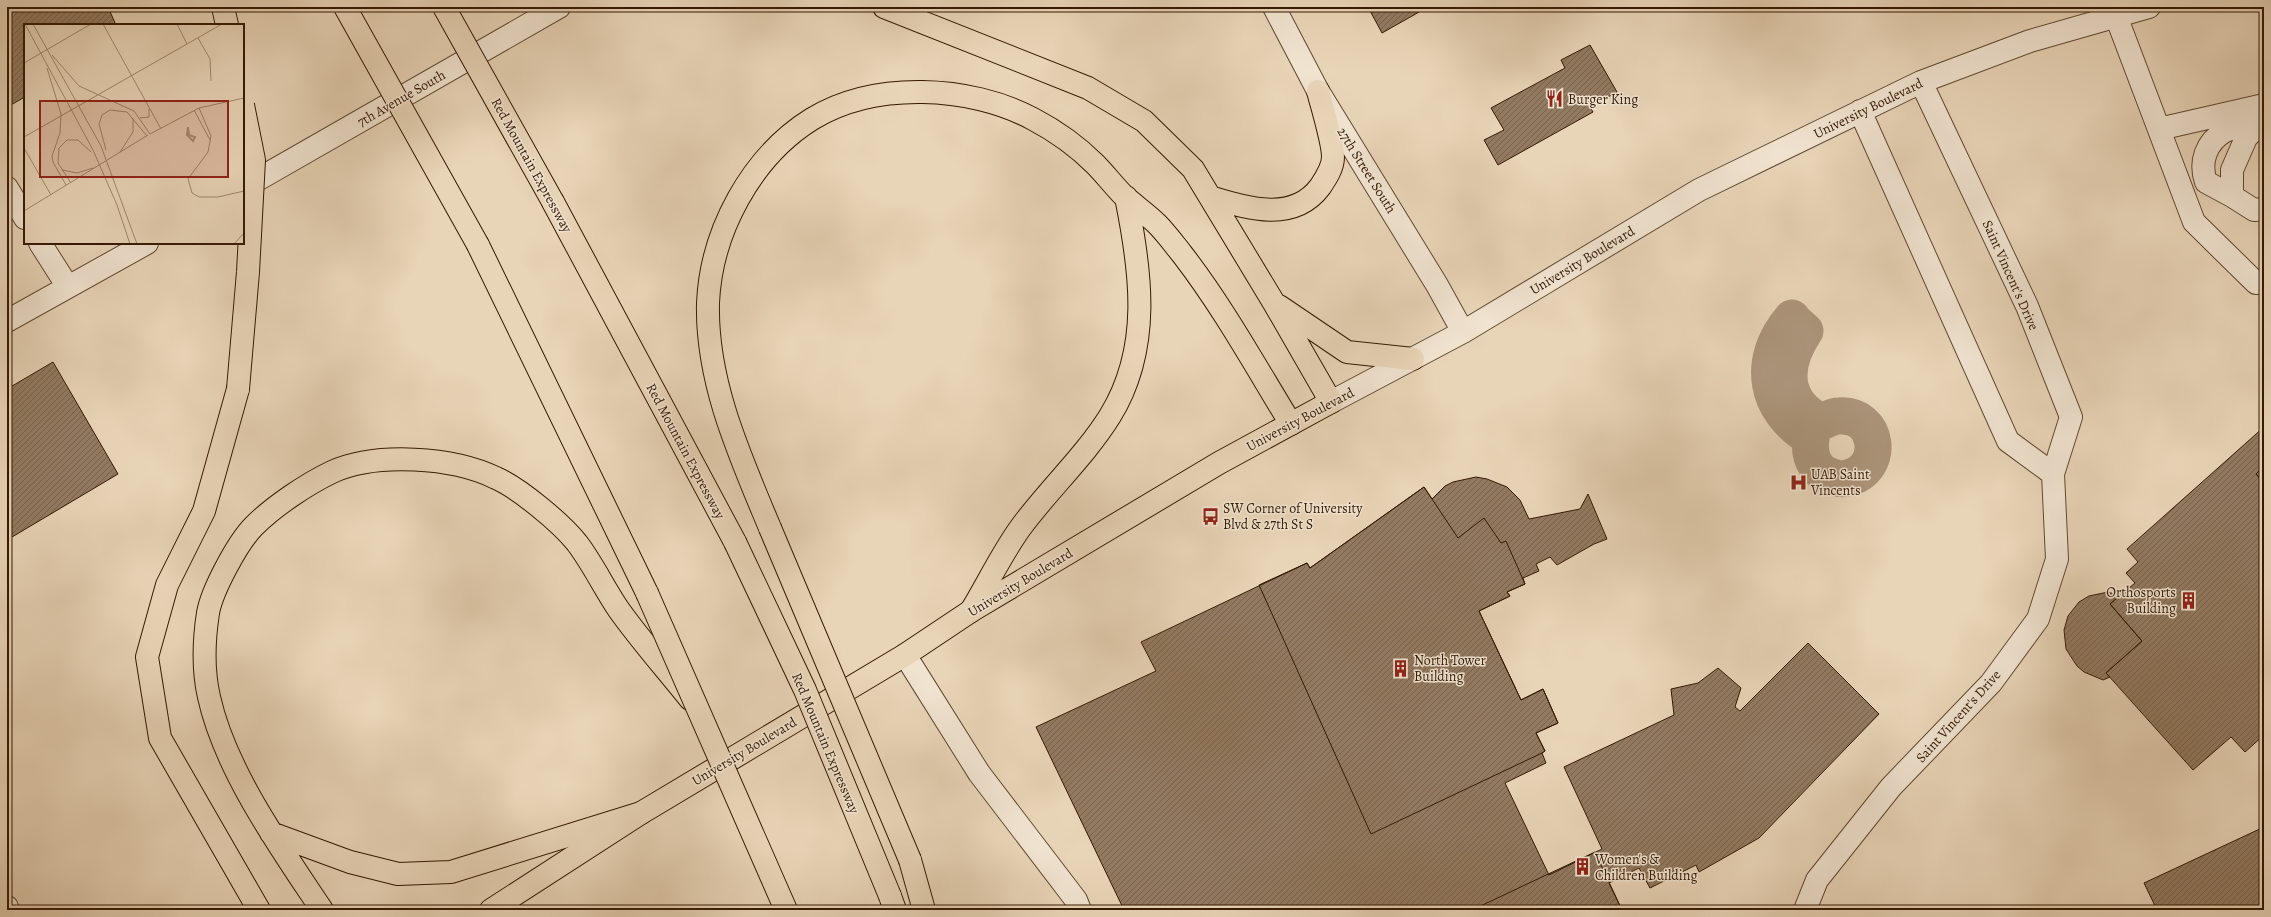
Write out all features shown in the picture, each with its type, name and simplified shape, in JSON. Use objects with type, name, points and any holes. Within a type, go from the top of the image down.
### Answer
[{"type":"main road","points":[[223,7],[227,24]]},
{"type":"main road","points":[[345,7],[478,245],[647,593],[786,910]]},
{"type":"main road","name":"Red Mountain Expressway","points":[[444,7],[553,202],[735,542],[805,690],[893,903]]},
{"type":"main road","points":[[889,9],[1088,88],[1144,121],[1193,168],[1331,402]]},
{"type":"main road","points":[[924,910],[910,860],[770,528],[733,438],[724,408],[710,341],[708,305],[710,278],[716,251],[732,209],[757,172],[779,146],[813,119],[848,104],[886,94],[924,91],[959,95],[983,99],[1031,118],[1093,161],[1126,198],[1156,224],[1182,253],[1208,290],[1290,424]]},
{"type":"main road","points":[[1210,198],[1244,207],[1280,210],[1300,205],[1315,193],[1328,176],[1333,157],[1318,91]]},
{"type":"main road","points":[[244,110],[254,160],[248,272],[238,389],[204,511],[166,586],[147,657],[160,738],[258,910]]},
{"type":"main road","points":[[971,611],[1020,528],[1110,415],[1130,373],[1139,336],[1140,297],[1137,249],[1126,198]]},
{"type":"main road","points":[[1274,303],[1347,352],[1413,359]]},
{"type":"main road","name":"University Boulevard","points":[[491,910],[641,813],[905,655],[971,611],[1219,463],[1331,402]]},
{"type":"main road","points":[[322,910],[271,833],[222,744],[208,695],[205,653],[208,610],[227,565],[254,526],[295,494],[333,472],[368,463],[415,459],[459,464],[491,476],[529,498],[576,542],[620,611],[699,710]]},
{"type":"main road","points":[[271,833],[350,862],[398,874],[452,872],[641,813]]},
{"type":"street","name":"7th Avenue South","points":[[244,187],[559,7]]},
{"type":"street","name":"27th Street South","points":[[1274,7],[1318,91],[1438,285],[1463,332]]},
{"type":"street","name":"University Boulevard","points":[[1331,402],[1463,332],[1699,190],[1860,111],[1921,82],[2030,41],[2149,7]]},
{"type":"street","points":[[2116,16],[2194,222],[2256,283],[2264,281]]},
{"type":"street","name":"Saint Vincent's Drive","points":[[1805,910],[1817,880],[1891,788],[1991,683],[2038,619],[2057,560],[2053,474],[2071,417],[2027,306],[1921,82]]},
{"type":"street","points":[[1860,111],[2008,441],[2053,474]]},
{"type":"street","points":[[2159,129],[2262,116]]},
{"type":"street","points":[[2232,196],[2232,170],[2246,138],[2262,116]]},
{"type":"street","points":[[2262,116],[2226,131],[2208,147],[2203,158],[2206,182],[2254,210],[2264,209]]},
{"type":"street","points":[[7,188],[24,216]]},
{"type":"street","points":[[41,244],[68,287]]},
{"type":"street","points":[[7,321],[145,244]]},
{"type":"street","points":[[905,655],[979,773],[1076,900],[1080,910]]},
{"type":"building","points":[[7,7],[108,7],[116,24],[24,24],[24,98],[7,107]]},
{"type":"building","points":[[1368,7],[1428,7],[1382,33]]},
{"type":"building","name":"Burger King","points":[[1590,45],[1617,92],[1590,107],[1593,112],[1498,165],[1484,140],[1504,130],[1491,108],[1565,68],[1561,60]]},
{"type":"building","points":[[53,362],[118,474],[7,540],[7,389]]},
{"type":"building","name":"Orthosports Building","points":[[2264,427],[2264,466],[2256,474],[2264,483],[2264,735],[2245,752],[2231,737],[2193,770],[2106,673],[2142,641],[2110,604],[2135,583],[2126,573],[2138,562],[2127,549]]},
{"type":"building","points":[[2264,466],[2264,483],[2256,474]]},
{"type":"building","points":[[1476,477],[1487,479],[1507,487],[1520,500],[1529,519],[1580,509],[1588,494],[1607,539],[1594,544],[1557,565],[1550,557],[1536,564],[1539,571],[1523,578],[1525,584],[1507,592],[1510,596],[1479,611],[1521,700],[1543,689],[1558,723],[1536,733],[1545,751],[1542,753],[1546,763],[1505,783],[1549,875],[1602,849],[1564,767],[1674,715],[1671,689],[1698,683],[1718,668],[1741,688],[1735,707],[1740,711],[1808,643],[1879,714],[1759,838],[1699,872],[1696,865],[1650,888],[1639,868],[1609,883],[1622,910],[1124,910],[1036,727],[1156,671],[1141,642],[1307,563],[1310,568],[1424,487],[1432,499],[1445,486],[1453,482]]},
{"type":"building","name":"North Tower Building","points":[[1424,487],[1458,538],[1484,518],[1501,543],[1506,541],[1525,584],[1507,592],[1510,596],[1479,611],[1521,700],[1543,689],[1558,723],[1536,733],[1545,751],[1542,753],[1371,834],[1259,585],[1307,563],[1310,568]]},
{"type":"building","points":[[2108,592],[2119,596],[2110,604],[2142,641],[2106,673],[2110,677],[2103,680],[2084,672],[2077,666],[2066,649],[2064,630],[2068,616],[2079,602],[2089,596]]},
{"type":"building","points":[[2264,827],[2264,910],[2157,910],[2144,883]]},
{"type":"building","name":"Women's & Children Building","points":[[1595,852],[1622,910],[1472,910]]},
{"type":"waterway","points":[[1792,318],[1781,334],[1773,351],[1770,367],[1770,383],[1775,399],[1783,413],[1795,427],[1811,438],[1810,448],[1812,457],[1819,469],[1831,477],[1842,479],[1848,478],[1860,473],[1868,464],[1872,454],[1873,442],[1863,423],[1852,417],[1836,416],[1821,422],[1808,414],[1798,404],[1792,393],[1789,382],[1789,369],[1797,344],[1805,331],[1795,322]]},
{"type":"place","name":"Burger King","points":[[1555,99]]},
{"type":"place","name":"UAB Saint Vincents","points":[[1798,482]]},
{"type":"place","name":"SW Corner of University Blvd & 27th St S","points":[[1210,516]]},
{"type":"place","name":"Orthosports Building","points":[[2189,600]]},
{"type":"place","name":"North Tower Building","points":[[1401,668]]},
{"type":"place","name":"Women's & Children Building","points":[[1582,867]]}]
